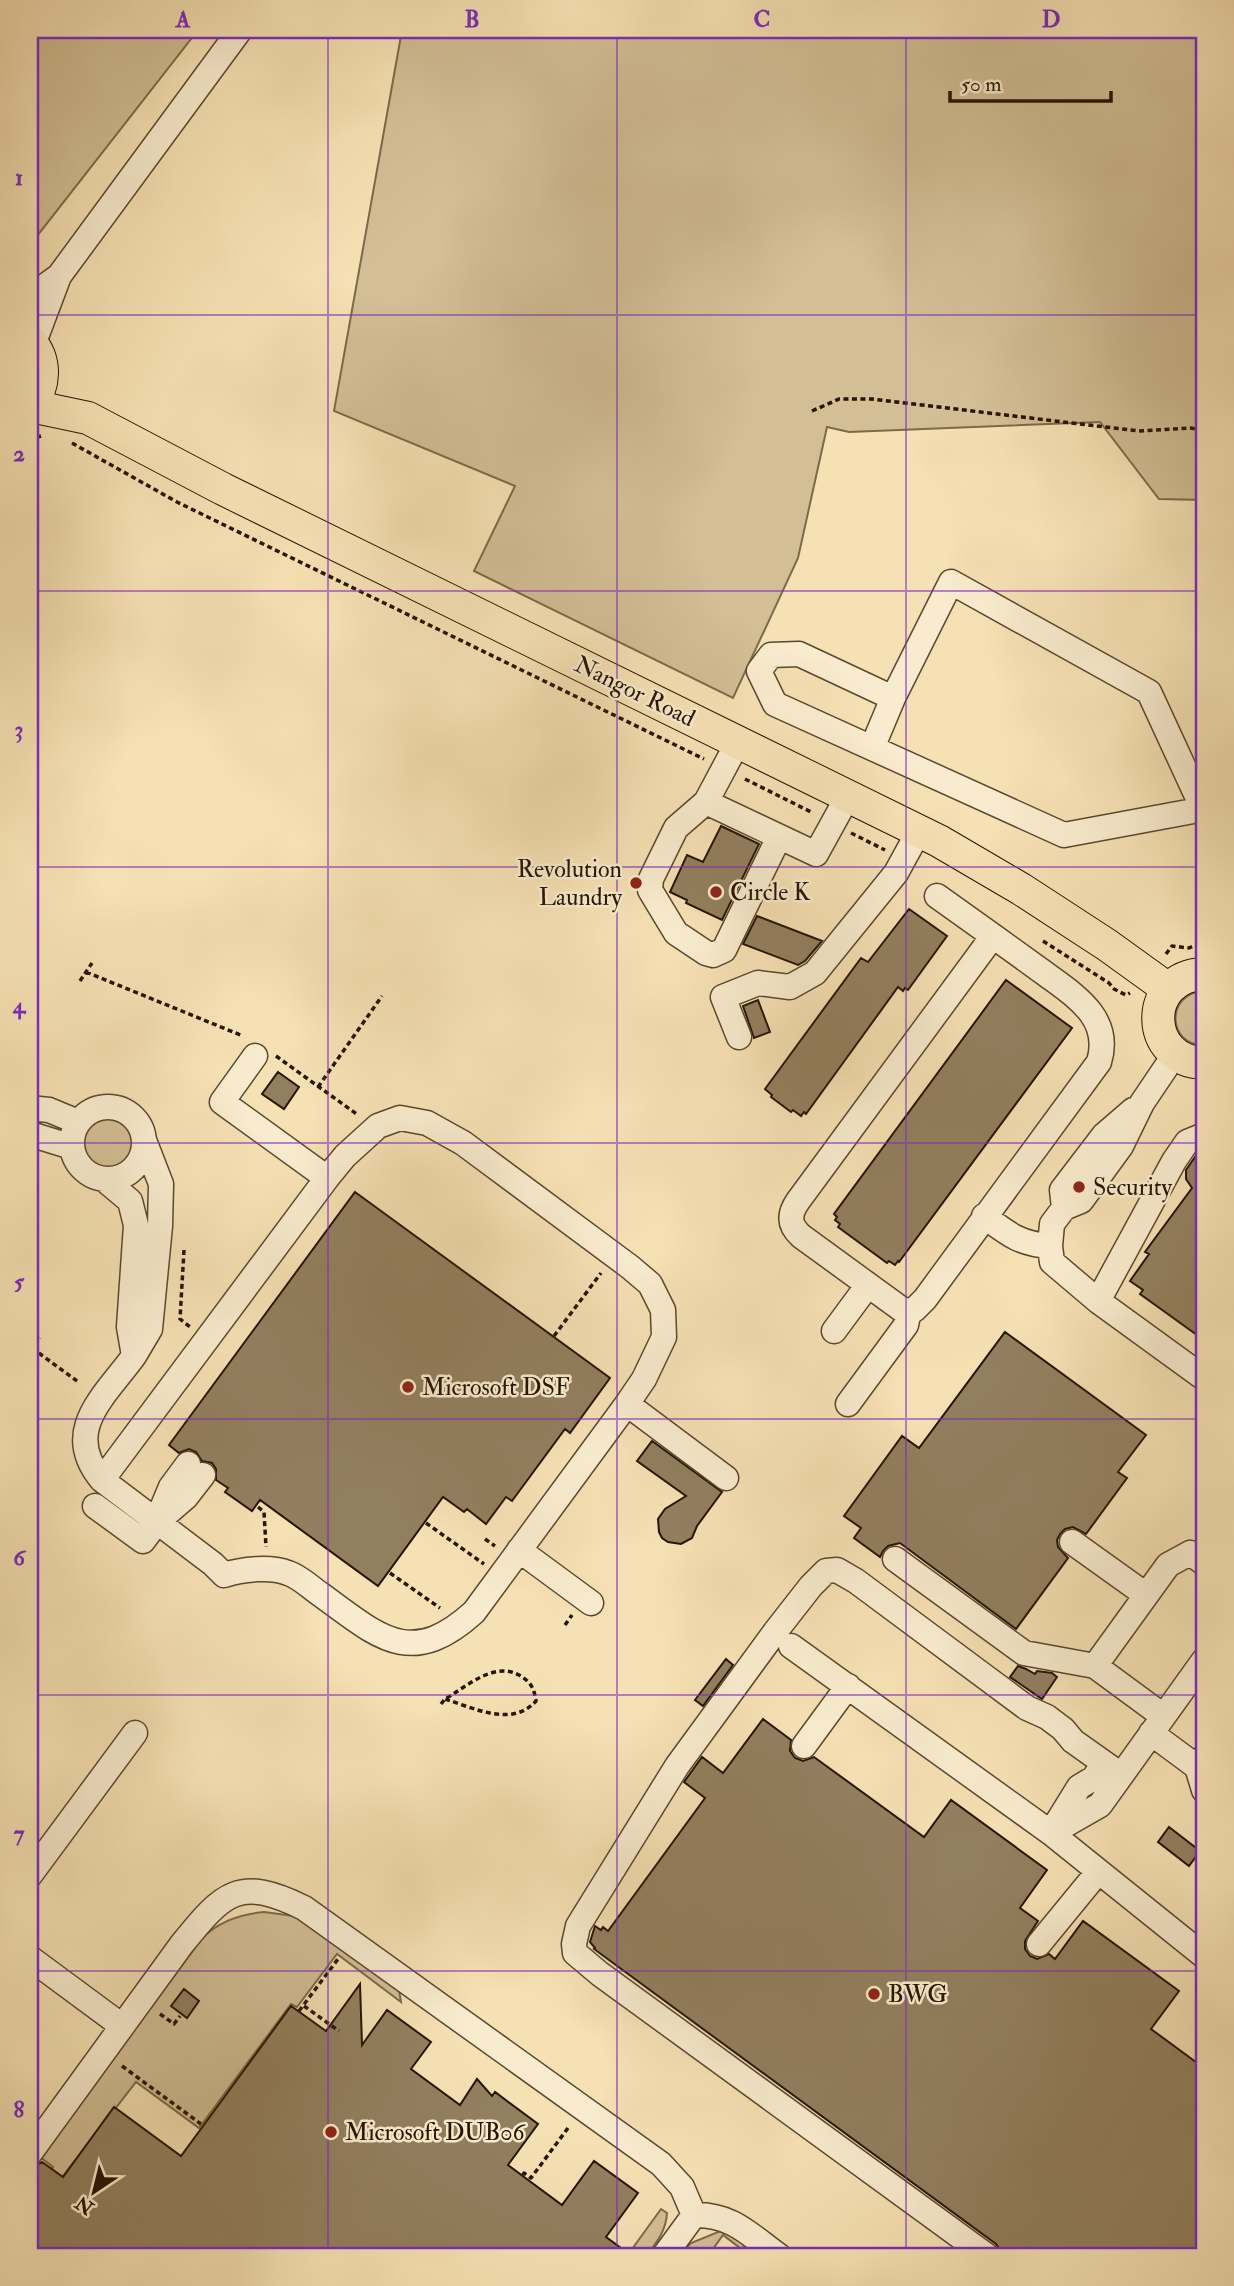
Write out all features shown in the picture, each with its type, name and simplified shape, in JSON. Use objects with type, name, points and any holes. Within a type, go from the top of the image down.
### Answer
[{"type":"main road","name":"Nangor Road","points":[[35,351],[41,388],[30,406],[88,418],[731,755],[848,796],[919,831],[1021,889],[1107,944],[1168,989]]},
{"type":"main road","name":"Nangor Road","points":[[35,351],[88,418]]},
{"type":"main road","points":[[1190,1058],[1165,1043],[1158,1023],[1160,1002],[1168,989],[1185,977],[1204,974]]},
{"type":"lane","points":[[30,297],[59,276],[240,30]]},
{"type":"lane","points":[[35,351],[59,276]]},
{"type":"lane","points":[[872,748],[893,698],[951,582],[1149,692],[1204,809],[1064,835],[872,748],[775,704],[759,671],[771,655],[799,654],[893,698]]},
{"type":"lane","points":[[731,755],[706,802],[676,828],[651,879],[650,890],[676,933],[706,953],[713,955],[724,950],[779,837]]},
{"type":"lane","points":[[706,802],[817,854],[848,796]]},
{"type":"lane","points":[[739,1037],[723,997],[758,983],[790,988],[816,973],[896,873],[919,831]]},
{"type":"lane","points":[[937,896],[993,936],[1081,1000],[1094,1017],[1103,1049],[1099,1062],[925,1299],[914,1310],[909,1311],[900,1308],[796,1231],[790,1221],[790,1214],[993,936]]},
{"type":"lane","points":[[255,1056],[222,1102],[327,1178]]},
{"type":"lane","points":[[1190,1058],[1104,1135],[1062,1190],[1064,1208],[1052,1224],[1050,1246],[1052,1262],[1098,1301],[1204,1378]]},
{"type":"lane","points":[[30,1108],[50,1110],[78,1122]]},
{"type":"lane","points":[[102,1480],[345,1156],[378,1126],[400,1118],[427,1123],[463,1143],[629,1266],[650,1284],[663,1310],[664,1337],[644,1379],[627,1404],[488,1595],[460,1625],[438,1639],[414,1643],[382,1636],[288,1573],[268,1570],[224,1575],[102,1480],[91,1467],[85,1451],[85,1433],[90,1417],[150,1329],[160,1226],[161,1184],[141,1128],[134,1118],[123,1110],[98,1108],[87,1114],[78,1122],[72,1139],[75,1159],[82,1170],[105,1180],[118,1179],[138,1164],[143,1153],[144,1140]]},
{"type":"lane","points":[[30,1134],[72,1147]]},
{"type":"lane","points":[[1098,1301],[1174,1161],[1187,1142],[1204,1135]]},
{"type":"lane","points":[[105,1180],[130,1201],[136,1225],[129,1326],[134,1356]]},
{"type":"lane","points":[[984,1216],[1014,1238],[1034,1245],[1050,1246]]},
{"type":"lane","points":[[834,1331],[868,1285]]},
{"type":"lane","points":[[848,1404],[906,1325],[909,1311]]},
{"type":"lane","points":[[627,1404],[726,1478]]},
{"type":"lane","points":[[95,1506],[143,1541],[157,1522],[186,1497],[195,1469]]},
{"type":"lane","points":[[1072,1542],[1146,1595]]},
{"type":"lane","points":[[519,1550],[591,1604]]},
{"type":"lane","points":[[1095,1666],[1168,1565],[1190,1553],[1204,1563]]},
{"type":"lane","points":[[895,1559],[1024,1653],[1095,1666],[1202,1771]]},
{"type":"lane","points":[[987,2256],[600,1974],[575,1953],[578,1926],[677,1766],[775,1632],[826,1571],[837,1570],[856,1581],[1027,1708],[1047,1717],[1073,1741],[1113,1769]]},
{"type":"lane","points":[[791,1646],[1051,1833],[1204,1956]]},
{"type":"lane","points":[[1051,1833],[1100,1805],[1113,1769],[1157,1725],[1204,1660]]},
{"type":"lane","points":[[804,1746],[848,1686]]},
{"type":"lane","points":[[30,1875],[135,1732]]},
{"type":"lane","points":[[1039,1944],[1098,1872]]},
{"type":"lane","points":[[30,2153],[182,1944],[207,1914],[224,1899],[243,1892],[267,1892],[304,1908],[661,2164],[682,2187],[694,2215]]},
{"type":"lane","points":[[30,1958],[122,2026]]},
{"type":"lane","points":[[664,2256],[694,2215]]},
{"type":"lane","points":[[694,2215],[718,2216],[730,2221],[779,2256]]},
{"type":"path","points":[[812,411],[839,399],[872,398],[1139,431],[1190,428],[1204,430]]},
{"type":"path","points":[[84,450],[177,502],[731,755]]},
{"type":"path","points":[[1162,959],[1172,946],[1189,948],[1204,943]]},
{"type":"path","points":[[80,981],[92,963]]},
{"type":"path","points":[[318,1087],[382,996]]},
{"type":"path","points":[[184,1250],[180,1319],[207,1340]]},
{"type":"path","points":[[554,1336],[603,1270]]},
{"type":"path","points":[[40,1338],[31,1350],[77,1381]]},
{"type":"path","points":[[258,1507],[264,1512],[267,1556]]},
{"type":"path","points":[[426,1523],[491,1570]]},
{"type":"path","points":[[390,1573],[448,1614]]},
{"type":"path","points":[[441,1704],[445,1699],[495,1671],[514,1672],[526,1679],[534,1688],[536,1701],[527,1711],[513,1715],[493,1714],[445,1699]]},
{"type":"path","points":[[299,2011],[338,1958]]},
{"type":"path","points":[[304,2006],[339,2032]]},
{"type":"path","points":[[160,2014],[174,2024],[180,2016]]},
{"type":"path","points":[[122,2066],[201,2124]]},
{"type":"path","points":[[523,2175],[524,2173],[531,2178],[568,2127]]},
{"type":"shaded area","points":[[30,30],[198,30],[30,245]]},
{"type":"shaded area","points":[[402,30],[1204,30],[1204,500],[1159,499],[1100,422],[849,432],[827,427],[798,558],[733,698],[474,571],[515,486],[334,411]]},
{"type":"shaded area","points":[[1204,991],[1204,1045],[1192,1043],[1183,1037],[1177,1029],[1176,1019],[1182,1000],[1191,994]]},
{"type":"shaded area","points":[[104,1116],[114,1116],[129,1124],[135,1133],[135,1155],[129,1164],[114,1172],[104,1172],[86,1160],[81,1149],[81,1139],[93,1121]]},
{"type":"shaded area","points":[[264,1912],[294,1916],[316,1929],[399,1990],[401,2002],[337,1954],[297,2007],[291,2004],[199,2128],[136,2082],[38,2208],[30,2202],[30,2198],[53,2167],[40,2157],[203,1937],[231,1919]]},
{"type":"shaded area","points":[[661,2209],[667,2213],[666,2219],[663,2231],[654,2246],[646,2256],[627,2256]]},
{"type":"shaded area","points":[[723,2230],[741,2240],[744,2251],[723,2235],[708,2256],[678,2256],[691,2243]]},
{"type":"building","points":[[721,826],[759,844],[722,920],[670,892],[687,855],[703,862]]},
{"type":"building","points":[[909,909],[947,936],[908,990],[905,988],[903,991],[898,987],[806,1114],[804,1112],[801,1116],[793,1110],[791,1112],[765,1089],[861,958],[868,962]]},
{"type":"building","points":[[757,916],[822,941],[805,961],[798,965],[743,944]]},
{"type":"building","points":[[1006,980],[1072,1028],[899,1262],[895,1265],[889,1261],[887,1263],[838,1227],[840,1224],[835,1220],[837,1217],[834,1214]]},
{"type":"building","points":[[758,1000],[770,1032],[754,1038],[743,1006]]},
{"type":"building","points":[[278,1072],[299,1087],[284,1109],[262,1094]]},
{"type":"building","points":[[1204,1151],[1204,1340],[1140,1294],[1143,1290],[1130,1281],[1149,1254],[1145,1252],[1192,1188],[1186,1179],[1186,1170],[1197,1154]]},
{"type":"building","name":"Microsoft DSF","points":[[355,1192],[610,1378],[570,1433],[565,1429],[512,1501],[506,1497],[486,1524],[467,1509],[464,1512],[443,1497],[378,1586],[260,1500],[252,1511],[225,1492],[228,1488],[216,1480],[216,1469],[212,1463],[202,1461],[196,1452],[189,1449],[179,1453],[169,1445]]},
{"type":"building","points":[[1005,1332],[1146,1435],[1118,1472],[1127,1478],[1086,1534],[1073,1527],[1060,1534],[1058,1547],[1068,1558],[1016,1629],[900,1543],[888,1546],[880,1557],[854,1538],[861,1528],[844,1516],[902,1436],[919,1448]]},
{"type":"building","points":[[652,1441],[722,1492],[697,1526],[692,1538],[681,1544],[662,1538],[658,1519],[665,1509],[686,1496],[637,1461]]},
{"type":"building","points":[[726,1659],[733,1665],[703,1706],[695,1700]]},
{"type":"building","points":[[1018,1666],[1035,1674],[1037,1671],[1052,1673],[1057,1677],[1042,1699],[1010,1677]]},
{"type":"building","name":"BWG","points":[[763,1719],[791,1740],[790,1751],[795,1758],[803,1761],[814,1757],[924,1837],[951,1800],[1047,1870],[1020,1908],[1038,1921],[1025,1941],[1025,1949],[1030,1956],[1037,1959],[1049,1954],[1055,1959],[1083,1921],[1179,1991],[1151,2029],[1204,2068],[1204,2256],[1004,2256],[996,2244],[594,1949],[590,1942],[595,1926],[608,1931],[705,1798],[684,1782],[702,1757],[723,1773]]},
{"type":"building","points":[[1169,1827],[1200,1851],[1189,1866],[1158,1842]]},
{"type":"building","name":"Microsoft DUB06","points":[[360,1984],[362,2045],[387,2010],[431,2042],[411,2069],[460,2105],[477,2079],[492,2096],[495,2092],[538,2124],[508,2165],[562,2205],[594,2161],[638,2193],[606,2237],[632,2256],[30,2256],[30,2173],[34,2167],[42,2162],[63,2177],[114,2107],[181,2156],[291,2006],[326,2031]]},
{"type":"building","points":[[184,1989],[199,2001],[187,2018],[171,2006]]},
{"type":"place","name":"Revolution Laundry","points":[[636,883]]},
{"type":"place","name":"Circle K","points":[[716,892]]},
{"type":"place","name":"Security","points":[[1079,1187]]},
{"type":"place","name":"Microsoft DSF","points":[[408,1387]]},
{"type":"place","name":"BWG","points":[[874,1994]]},
{"type":"place","name":"Microsoft DUB06","points":[[331,2132]]}]
